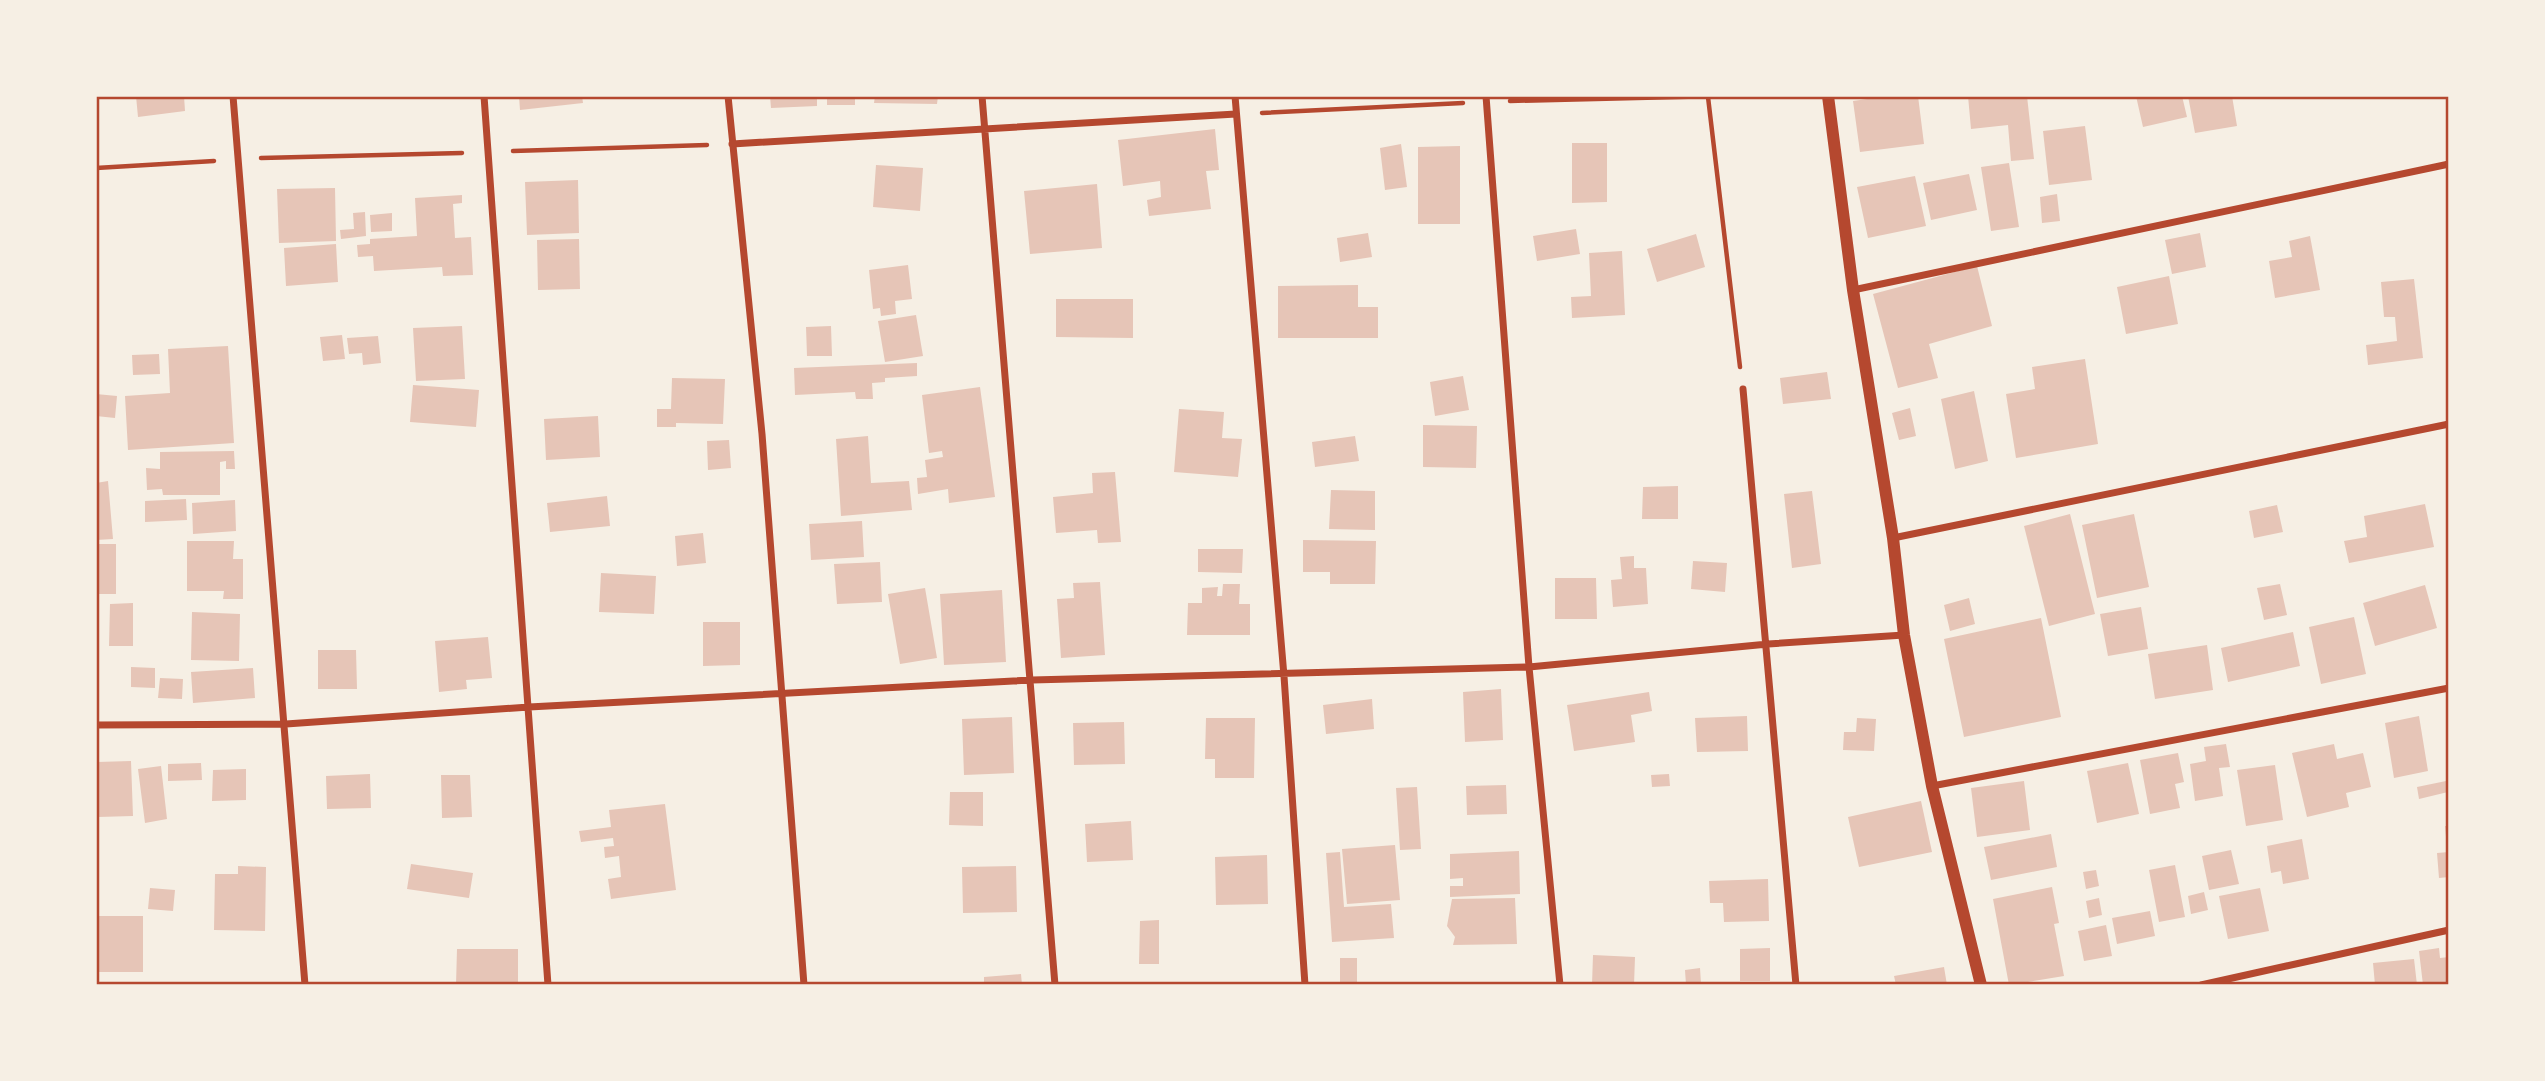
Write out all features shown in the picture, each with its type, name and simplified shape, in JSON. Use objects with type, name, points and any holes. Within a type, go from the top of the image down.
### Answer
[{"type":"street","points":[[233,96],[286,724],[305,985]]},
{"type":"street","points":[[484,96],[548,985]]},
{"type":"street","points":[[728,96],[762,434],[804,985]]},
{"type":"street","points":[[982,96],[1055,985]]},
{"type":"street","points":[[1234,96],[1284,676],[1305,985]]},
{"type":"street","points":[[1828,96],[1853,290],[1893,538],[1904,635],[1931,786],[1981,985]]},
{"type":"street","points":[[1486,99],[1529,667],[1560,985]]},
{"type":"street","points":[[732,144],[1236,114]]},
{"type":"street","points":[[1853,290],[2449,164]]},
{"type":"street","points":[[1742,389],[1768,643],[1796,985]]},
{"type":"street","points":[[1893,538],[2449,424]]},
{"type":"street","points":[[96,725],[286,724],[528,707],[782,696],[1032,680],[1284,676],[1529,667],[1768,643],[1904,635]]},
{"type":"street","points":[[1931,786],[2449,688]]},
{"type":"street","points":[[2201,985],[2449,930]]},
{"type":"path","points":[[1236,114],[1486,99],[1719,96]]},
{"type":"path","points":[[1708,97],[1742,389]]},
{"type":"path","points":[[96,168],[239,159],[732,144]]},
{"type":"building","points":[[136,96],[184,96],[185,111],[138,117]]},
{"type":"building","points":[[519,96],[582,96],[583,103],[520,110]]},
{"type":"building","points":[[770,96],[817,96],[817,106],[771,108]]},
{"type":"building","points":[[827,96],[855,96],[855,105],[827,105]]},
{"type":"building","points":[[875,96],[938,96],[937,104],[874,103]]},
{"type":"building","points":[[1888,96],[1918,96],[1924,144],[1860,152],[1853,101]]},
{"type":"building","points":[[1968,96],[2027,96],[2034,159],[2011,161],[2008,125],[1971,129]]},
{"type":"building","points":[[2136,96],[2182,96],[2187,117],[2143,127]]},
{"type":"building","points":[[2188,96],[2232,96],[2237,126],[2195,133]]},
{"type":"building","points":[[2085,126],[2092,180],[2049,185],[2043,131]]},
{"type":"building","points":[[1215,129],[1219,170],[1206,171],[1211,209],[1149,216],[1147,200],[1161,197],[1160,181],[1123,186],[1118,140]]},
{"type":"building","points":[[1572,143],[1607,143],[1607,202],[1572,203]]},
{"type":"building","points":[[1401,144],[1407,187],[1385,190],[1380,148]]},
{"type":"building","points":[[1460,146],[1460,224],[1418,224],[1418,147]]},
{"type":"building","points":[[2009,163],[2019,227],[1991,231],[1981,167]]},
{"type":"building","points":[[876,165],[923,168],[920,211],[873,207]]},
{"type":"building","points":[[1969,174],[1977,210],[1931,220],[1923,183]]},
{"type":"building","points":[[1915,176],[1926,226],[1868,238],[1857,187]]},
{"type":"building","points":[[578,180],[579,233],[527,235],[525,182]]},
{"type":"building","points":[[1097,184],[1102,248],[1030,254],[1024,191]]},
{"type":"building","points":[[335,188],[336,241],[279,243],[277,189]]},
{"type":"building","points":[[2057,194],[2060,221],[2042,223],[2040,197]]},
{"type":"building","points":[[462,195],[462,203],[453,204],[455,238],[471,237],[473,275],[443,276],[442,267],[374,271],[373,256],[358,257],[357,245],[370,244],[370,239],[417,236],[415,198]]},
{"type":"building","points":[[365,212],[366,236],[341,239],[340,230],[354,229],[353,213]]},
{"type":"building","points":[[392,213],[392,231],[371,232],[370,215]]},
{"type":"building","points":[[1576,229],[1580,254],[1537,261],[1533,236]]},
{"type":"building","points":[[1368,233],[1372,257],[1340,262],[1337,238]]},
{"type":"building","points":[[2200,233],[2206,267],[2172,274],[2165,240]]},
{"type":"building","points":[[1696,234],[1705,267],[1657,282],[1647,249]]},
{"type":"building","points":[[2310,236],[2320,290],[2275,298],[2269,261],[2292,257],[2289,241]]},
{"type":"building","points":[[579,239],[580,289],[538,290],[537,240]]},
{"type":"building","points":[[336,244],[338,282],[286,286],[284,248]]},
{"type":"building","points":[[1622,251],[1625,315],[1572,318],[1571,297],[1591,296],[1589,253]]},
{"type":"building","points":[[908,265],[912,299],[895,301],[896,314],[881,316],[880,308],[873,309],[869,270]]},
{"type":"building","points":[[1977,266],[1992,326],[1929,344],[1938,378],[1898,388],[1873,294]]},
{"type":"building","points":[[2169,276],[2178,324],[2126,334],[2117,287]]},
{"type":"building","points":[[2414,279],[2423,358],[2368,365],[2366,345],[2397,341],[2395,317],[2384,317],[2381,282]]},
{"type":"building","points":[[1358,285],[1358,307],[1378,307],[1378,338],[1278,338],[1278,286]]},
{"type":"building","points":[[1056,299],[1133,299],[1133,338],[1056,337]]},
{"type":"building","points":[[916,315],[923,356],[885,362],[878,321]]},
{"type":"building","points":[[462,326],[465,379],[416,381],[413,328]]},
{"type":"building","points":[[831,326],[832,356],[807,356],[806,327]]},
{"type":"building","points":[[342,335],[345,359],[323,361],[320,337]]},
{"type":"building","points":[[378,336],[381,363],[363,365],[362,353],[349,354],[347,338]]},
{"type":"building","points":[[228,346],[234,443],[128,450],[125,396],[170,393],[168,349]]},
{"type":"building","points":[[159,354],[160,374],[133,375],[132,355]]},
{"type":"building","points":[[2085,359],[2098,444],[2016,458],[2006,394],[2035,389],[2032,367]]},
{"type":"building","points":[[917,363],[917,376],[885,378],[885,382],[872,383],[873,399],[856,399],[855,392],[795,395],[794,368]]},
{"type":"building","points":[[1827,372],[1831,399],[1783,404],[1780,378]]},
{"type":"building","points":[[1463,376],[1469,410],[1435,416],[1430,382]]},
{"type":"building","points":[[672,378],[725,379],[723,424],[676,423],[676,427],[657,427],[657,409],[671,409]]},
{"type":"building","points":[[413,385],[479,390],[476,427],[410,422]]},
{"type":"building","points":[[980,387],[995,497],[949,503],[948,489],[918,494],[917,478],[927,477],[925,460],[943,457],[942,451],[929,453],[922,395]]},
{"type":"building","points":[[1974,391],[1988,461],[1955,469],[1941,399]]},
{"type":"building","points":[[96,394],[117,396],[115,418],[96,416]]},
{"type":"building","points":[[1910,408],[1916,436],[1899,440],[1892,413]]},
{"type":"building","points":[[1179,409],[1224,412],[1222,438],[1242,439],[1238,477],[1174,472]]},
{"type":"building","points":[[598,416],[600,457],[546,460],[544,419]]},
{"type":"building","points":[[1423,425],[1477,426],[1476,468],[1423,467]]},
{"type":"building","points":[[868,436],[871,483],[909,481],[912,510],[841,516],[836,439]]},
{"type":"building","points":[[1355,436],[1359,461],[1315,467],[1312,442]]},
{"type":"building","points":[[729,440],[731,468],[708,470],[707,441]]},
{"type":"building","points":[[234,451],[235,469],[226,469],[226,461],[220,462],[220,495],[163,495],[162,489],[147,490],[146,468],[160,469],[160,452]]},
{"type":"building","points":[[1115,472],[1121,542],[1098,543],[1097,530],[1056,533],[1053,497],[1093,493],[1092,473]]},
{"type":"building","points":[[108,481],[113,539],[96,540],[96,483]]},
{"type":"building","points":[[1678,486],[1678,519],[1642,519],[1643,487]]},
{"type":"building","points":[[1331,490],[1375,491],[1375,530],[1329,529]]},
{"type":"building","points":[[1812,491],[1821,564],[1792,568],[1784,494]]},
{"type":"building","points":[[607,496],[610,526],[550,532],[547,503]]},
{"type":"building","points":[[186,499],[187,520],[145,522],[145,501]]},
{"type":"building","points":[[235,500],[236,531],[193,534],[192,503]]},
{"type":"building","points":[[2425,504],[2434,547],[2349,563],[2344,541],[2367,537],[2364,516]]},
{"type":"building","points":[[2277,505],[2283,532],[2254,538],[2249,511]]},
{"type":"building","points":[[2070,514],[2095,614],[2049,626],[2024,526]]},
{"type":"building","points":[[2134,514],[2149,587],[2097,598],[2082,525]]},
{"type":"building","points":[[862,521],[864,557],[811,560],[809,524]]},
{"type":"building","points":[[703,533],[706,563],[677,566],[675,536]]},
{"type":"building","points":[[1303,540],[1376,541],[1375,584],[1330,584],[1330,572],[1303,572]]},
{"type":"building","points":[[187,541],[234,541],[233,559],[243,559],[243,599],[223,599],[224,591],[187,591]]},
{"type":"building","points":[[96,544],[116,544],[116,594],[96,594]]},
{"type":"building","points":[[1198,549],[1243,549],[1242,573],[1198,572]]},
{"type":"building","points":[[1634,556],[1634,568],[1646,568],[1648,604],[1613,607],[1611,580],[1622,579],[1620,557]]},
{"type":"building","points":[[1693,561],[1727,563],[1725,592],[1691,589]]},
{"type":"building","points":[[880,562],[882,602],[837,604],[834,564]]},
{"type":"building","points":[[601,573],[656,576],[654,614],[599,612]]},
{"type":"building","points":[[1555,578],[1596,578],[1597,619],[1555,619]]},
{"type":"building","points":[[1100,582],[1105,655],[1061,658],[1057,599],[1074,598],[1073,583]]},
{"type":"building","points":[[1223,584],[1240,584],[1239,604],[1250,604],[1250,635],[1187,635],[1188,603],[1202,603],[1202,588],[1218,587],[1217,596],[1222,596]]},
{"type":"building","points":[[2280,584],[2287,615],[2264,620],[2257,588]]},
{"type":"building","points":[[2425,585],[2437,628],[2375,646],[2363,603]]},
{"type":"building","points":[[925,588],[937,658],[900,664],[888,594]]},
{"type":"building","points":[[1002,590],[1006,662],[944,665],[940,594]]},
{"type":"building","points":[[1969,598],[1975,624],[1950,631],[1944,605]]},
{"type":"building","points":[[133,603],[133,646],[109,646],[110,604]]},
{"type":"building","points":[[2141,607],[2148,649],[2108,656],[2100,614]]},
{"type":"building","points":[[192,612],[240,614],[239,661],[191,660]]},
{"type":"building","points":[[2354,617],[2366,674],[2321,684],[2309,627]]},
{"type":"building","points":[[2041,618],[2061,717],[1964,737],[1944,639]]},
{"type":"building","points":[[703,622],[740,622],[740,665],[703,666]]},
{"type":"building","points":[[2293,632],[2300,666],[2228,682],[2221,648]]},
{"type":"building","points":[[488,637],[492,678],[466,680],[467,689],[439,692],[435,641]]},
{"type":"building","points":[[2207,645],[2213,690],[2155,699],[2148,654]]},
{"type":"building","points":[[318,650],[356,650],[357,689],[318,689]]},
{"type":"building","points":[[131,667],[155,668],[155,688],[131,687]]},
{"type":"building","points":[[253,668],[255,698],[193,703],[191,672]]},
{"type":"building","points":[[160,678],[183,679],[182,699],[158,698]]},
{"type":"building","points":[[1501,689],[1503,740],[1465,742],[1463,692]]},
{"type":"building","points":[[1649,692],[1652,711],[1631,715],[1635,742],[1574,751],[1567,705]]},
{"type":"building","points":[[1372,699],[1374,729],[1326,734],[1323,705]]},
{"type":"building","points":[[1747,716],[1748,751],[1697,752],[1695,718]]},
{"type":"building","points":[[2419,716],[2428,771],[2394,778],[2385,723]]},
{"type":"building","points":[[1012,717],[1014,773],[964,775],[962,719]]},
{"type":"building","points":[[1206,718],[1255,718],[1254,778],[1215,778],[1215,759],[1205,759]]},
{"type":"building","points":[[1857,718],[1876,719],[1874,751],[1843,750],[1844,732],[1856,732]]},
{"type":"building","points":[[1124,722],[1125,764],[1074,765],[1073,723]]},
{"type":"building","points":[[2226,744],[2230,767],[2219,768],[2223,796],[2195,801],[2190,764],[2206,761],[2204,747]]},
{"type":"building","points":[[2334,744],[2337,759],[2363,753],[2371,787],[2346,793],[2349,807],[2307,817],[2292,753]]},
{"type":"building","points":[[2178,753],[2184,782],[2175,784],[2180,808],[2150,814],[2140,760]]},
{"type":"building","points":[[131,761],[133,816],[98,817],[97,762]]},
{"type":"building","points":[[201,763],[202,780],[168,781],[168,764]]},
{"type":"building","points":[[2128,763],[2139,814],[2097,823],[2087,771]]},
{"type":"building","points":[[2275,765],[2283,820],[2246,826],[2237,770]]},
{"type":"building","points":[[161,766],[167,819],[145,823],[138,769]]},
{"type":"building","points":[[246,769],[246,800],[212,801],[213,770]]},
{"type":"building","points":[[370,774],[371,808],[327,809],[326,776]]},
{"type":"building","points":[[1669,774],[1670,786],[1652,787],[1651,775]]},
{"type":"building","points":[[441,775],[470,775],[472,817],[442,818]]},
{"type":"building","points":[[2024,781],[2030,830],[1977,837],[1971,788]]},
{"type":"building","points":[[2446,781],[2448,792],[2419,799],[2417,787]]},
{"type":"building","points":[[1506,785],[1507,814],[1467,815],[1466,786]]},
{"type":"building","points":[[1417,787],[1421,849],[1400,850],[1396,788]]},
{"type":"building","points":[[950,792],[983,792],[983,826],[949,825]]},
{"type":"building","points":[[1921,801],[1932,852],[1859,867],[1848,817]]},
{"type":"building","points":[[665,804],[676,890],[611,899],[608,879],[621,877],[619,856],[605,858],[604,847],[614,846],[613,838],[581,842],[579,831],[611,827],[609,810]]},
{"type":"building","points":[[1131,821],[1133,860],[1087,862],[1085,824]]},
{"type":"building","points":[[2445,826],[2449,826],[2449,847],[2447,847]]},
{"type":"building","points":[[2051,834],[2057,867],[1991,880],[1984,847]]},
{"type":"building","points":[[2302,839],[2309,879],[2283,884],[2281,871],[2271,873],[2267,846]]},
{"type":"building","points":[[1395,845],[1400,900],[1347,904],[1342,849]]},
{"type":"building","points":[[2231,850],[2239,884],[2209,890],[2202,856]]},
{"type":"building","points":[[1519,851],[1520,894],[1450,897],[1450,886],[1463,886],[1463,878],[1450,879],[1450,854]]},
{"type":"building","points":[[1340,852],[1344,907],[1391,904],[1394,938],[1332,942],[1326,853]]},
{"type":"building","points":[[2449,852],[2449,877],[2439,878],[2437,853]]},
{"type":"building","points":[[1267,855],[1268,904],[1216,905],[1215,857]]},
{"type":"building","points":[[411,864],[473,873],[469,898],[407,889]]},
{"type":"building","points":[[2175,865],[2185,917],[2159,922],[2149,870]]},
{"type":"building","points":[[238,866],[266,867],[265,931],[214,930],[215,874],[238,874]]},
{"type":"building","points":[[1016,866],[1017,912],[963,913],[962,867]]},
{"type":"building","points":[[2096,870],[2099,886],[2086,889],[2083,872]]},
{"type":"building","points":[[1768,879],[1769,921],[1724,922],[1723,903],[1710,903],[1709,881]]},
{"type":"building","points":[[2052,887],[2059,923],[2054,924],[2064,976],[2009,985],[1993,899]]},
{"type":"building","points":[[150,888],[175,890],[173,911],[148,909]]},
{"type":"building","points":[[2260,888],[2269,931],[2228,939],[2219,896]]},
{"type":"building","points":[[2204,892],[2208,910],[2191,914],[2188,896]]},
{"type":"building","points":[[1515,898],[1517,944],[1453,945],[1455,937],[1447,926],[1452,899]]},
{"type":"building","points":[[2099,898],[2102,915],[2089,918],[2086,901]]},
{"type":"building","points":[[2150,911],[2155,936],[2117,944],[2112,918]]},
{"type":"building","points":[[96,916],[143,916],[143,972],[96,972]]},
{"type":"building","points":[[1159,920],[1159,964],[1139,964],[1140,921]]},
{"type":"building","points":[[2106,925],[2112,956],[2084,961],[2078,931]]},
{"type":"building","points":[[1770,948],[1770,981],[1740,981],[1740,949]]},
{"type":"building","points":[[2439,948],[2440,958],[2449,957],[2449,985],[2423,985],[2419,951]]},
{"type":"building","points":[[457,949],[518,949],[518,985],[456,985]]},
{"type":"building","points":[[1593,955],[1635,957],[1634,985],[1592,985]]},
{"type":"building","points":[[1340,958],[1357,958],[1357,985],[1340,985]]},
{"type":"building","points":[[2414,959],[2417,985],[2375,985],[2373,963]]},
{"type":"building","points":[[1944,967],[1947,985],[1896,985],[1894,976]]},
{"type":"building","points":[[1700,968],[1701,984],[1686,985],[1685,970]]},
{"type":"building","points":[[1021,974],[1022,985],[984,985],[984,977]]}]
